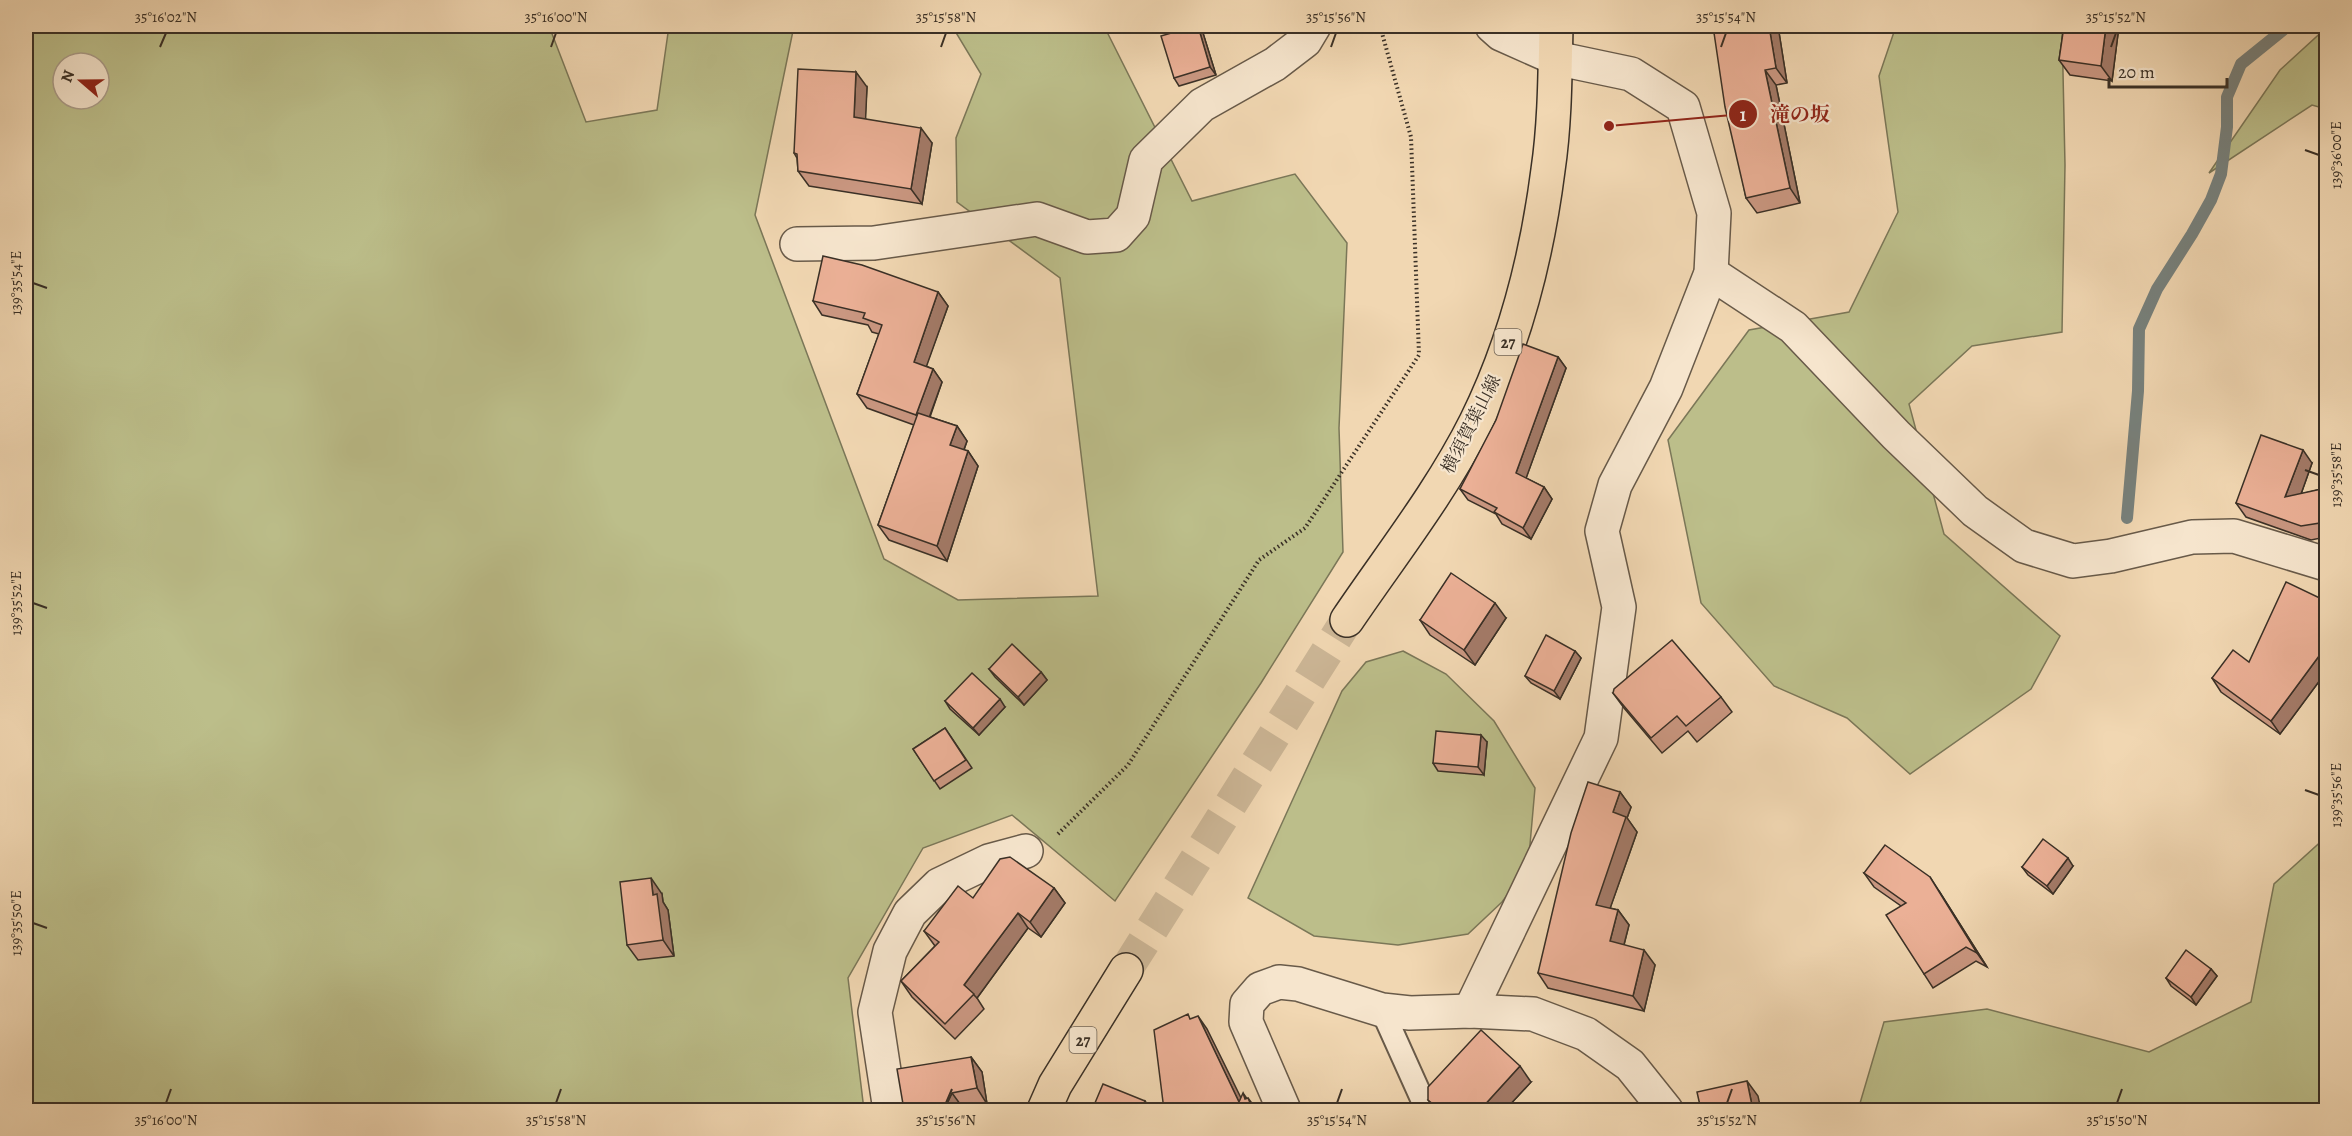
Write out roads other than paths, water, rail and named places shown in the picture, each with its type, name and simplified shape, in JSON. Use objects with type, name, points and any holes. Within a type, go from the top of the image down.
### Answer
[{"type":"main road","name":"横須賀葉山線","points":[[1347,620],[1439,486],[1476,422],[1505,354],[1529,271],[1548,170],[1556,26]]},
{"type":"main road","name":"27","points":[[1044,1110],[1055,1085],[1126,970]]},
{"type":"street","points":[[797,244],[874,243],[1037,219],[1087,237],[1116,235],[1133,216],[1146,160],[1202,105],[1275,64],[1305,41],[1314,26]]},
{"type":"street","points":[[1470,1011],[1601,738],[1619,607],[1602,531],[1615,485],[1666,388],[1711,273],[1714,213],[1683,107],[1631,74],[1555,58],[1501,34],[1492,26]]},
{"type":"street","points":[[1711,273],[1793,327],[1896,435],[1959,495],[1975,510],[2024,546],[2073,561],[2110,556],[2192,537],[2234,536],[2326,564]]},
{"type":"street","points":[[890,1110],[875,1012],[890,951],[910,913],[939,885],[989,861],[1026,851]]},
{"type":"street","points":[[1284,1110],[1246,1022],[1247,1004],[1260,989],[1280,982],[1298,984],[1382,1010],[1410,1013],[1470,1011],[1533,1014],[1586,1034],[1630,1065],[1666,1110]]},
{"type":"lane","points":[[1382,1010],[1427,1110]]},
{"type":"waterway","points":[[2127,518],[2138,391],[2139,329],[2157,289],[2211,200],[2221,174],[2227,127],[2227,97],[2241,64],[2288,26]]},
{"type":"tunnel","points":[[1126,970],[1347,620]]},
{"type":"place","name":"滝の坂","points":[[1609,126]]}]
